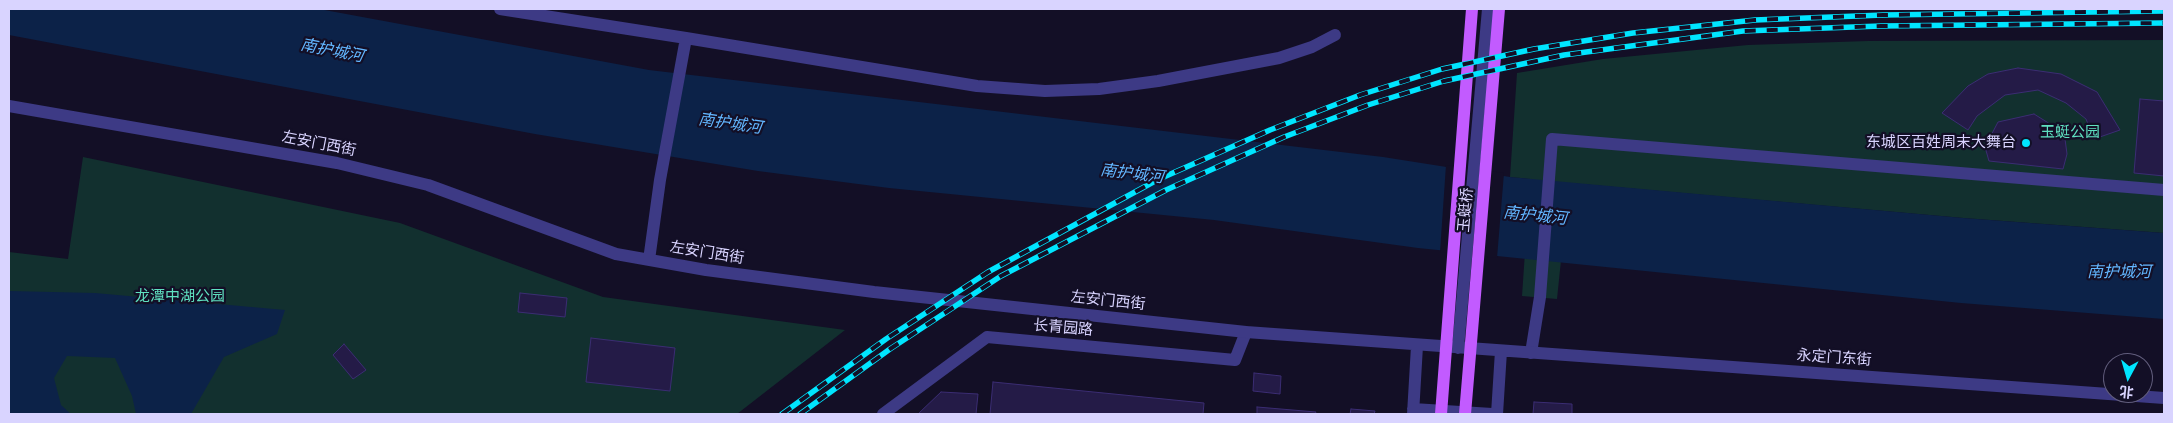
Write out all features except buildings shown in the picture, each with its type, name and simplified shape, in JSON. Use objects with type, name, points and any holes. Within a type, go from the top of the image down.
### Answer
[{"type":"main road","name":"玉蜓桥","points":[[1441,414],[1472,9]]},
{"type":"main road","name":"玉蜓桥","points":[[1465,414],[1499,9]]},
{"type":"street","points":[[500,9],[977,86],[1045,91],[1099,89],[1168,80],[1279,58],[1312,47],[1336,35]]},
{"type":"street","points":[[1458,348],[1488,9]]},
{"type":"street","points":[[650,260],[660,180],[686,38]]},
{"type":"street","name":"左安门西街","points":[[9,106],[346,165],[428,185],[616,254],[650,260],[874,292],[1246,332],[1458,348]]},
{"type":"street","points":[[1531,354],[1540,297],[1552,140],[2164,190]]},
{"type":"street","name":"长青园路","points":[[883,414],[987,337],[1235,360],[1246,332]]},
{"type":"street","points":[[1417,346],[1413,412],[1492,414]]},
{"type":"street","name":"永定门东街","points":[[1458,348],[2164,398]]},
{"type":"street","points":[[1497,414],[1501,351]]},
{"type":"green space","name":"玉蜓公园","points":[[2164,40],[2164,233],[1963,218],[1569,183],[1557,299],[1522,296],[1530,179],[1510,177],[1517,73],[1603,59],[1748,45],[1868,41]]},
{"type":"green space","name":"龙潭中湖公园","points":[[83,157],[400,223],[603,297],[845,330],[737,414],[9,414],[9,252],[68,259]]},
{"type":"water","name":"南护城河","points":[[9,9],[319,9],[649,70],[1383,157],[1510,177],[1963,218],[2164,233],[2164,319],[1961,303],[1418,248],[1214,220],[889,188],[758,171],[535,134],[9,35]]},
{"type":"water","points":[[9,291],[95,293],[285,310],[277,334],[224,357],[191,414],[136,414],[132,396],[115,358],[67,356],[54,378],[61,405],[71,414],[9,414]]},
{"type":"pier","points":[[1446,165],[1504,173],[1497,258],[1440,252]]},
{"type":"railway","points":[[782,414],[886,339],[988,272],[1157,180],[1270,130],[1360,95],[1442,69],[1534,49],[1633,33],[1755,20],[1883,15],[2164,11]]},
{"type":"railway","points":[[800,414],[890,349],[1001,276],[1166,190],[1284,137],[1368,105],[1444,81],[1564,55],[1743,31],[1881,26],[2164,23]]},
{"type":"place","name":"东城区百姓周末大舞台","points":[[2026,143]]}]
